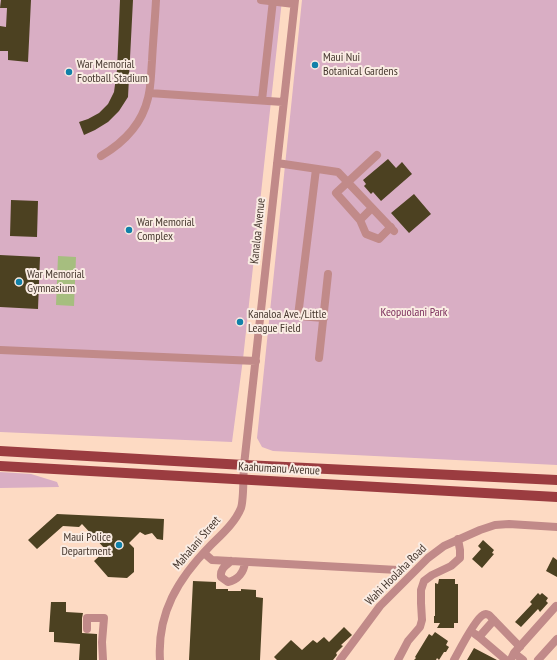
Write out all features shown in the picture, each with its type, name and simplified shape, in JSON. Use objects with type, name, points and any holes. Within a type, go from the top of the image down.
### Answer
[{"type":"main road","name":"Kaahumanu Avenue","points":[[0,451],[244,465],[557,480]]},
{"type":"main road","name":"Kaahumanu Avenue","points":[[0,466],[557,497]]},
{"type":"street","points":[[101,156],[119,144],[134,128],[145,108],[149,93],[156,0]]},
{"type":"street","points":[[261,0],[295,2]]},
{"type":"street","points":[[262,100],[273,0]]},
{"type":"street","name":"Kanaloa Avenue","points":[[244,465],[295,2]]},
{"type":"street","points":[[149,93],[283,102]]},
{"type":"street","points":[[277,163],[338,172],[347,181],[392,229],[379,239],[366,234],[360,220],[336,193],[347,181],[377,155]]},
{"type":"street","points":[[316,169],[298,316],[324,318]]},
{"type":"street","points":[[360,220],[372,208]]},
{"type":"street","points":[[319,358],[328,274]]},
{"type":"street","points":[[0,350],[256,361]]},
{"type":"street","name":"Mahalani Street","points":[[160,660],[159,647],[162,622],[170,600],[189,569],[228,527],[238,512],[242,502],[244,465]]},
{"type":"street","name":"Wahi Hoolaha Road","points":[[340,660],[373,615],[428,558],[444,546],[495,525],[509,524],[557,527]]},
{"type":"street","points":[[398,660],[408,640],[420,627],[422,620],[421,590],[424,581],[450,566],[460,558],[458,539]]},
{"type":"street","points":[[204,552],[212,560],[398,570]]},
{"type":"street","points":[[231,561],[222,568],[221,573],[221,577],[228,582],[234,581],[244,570],[245,562]]},
{"type":"street","points":[[510,658],[556,606],[557,607]]},
{"type":"street","points":[[454,660],[473,626],[481,616],[485,614],[489,615],[520,647]]},
{"type":"street","points":[[86,629],[87,618],[104,618],[102,642],[103,660]]},
{"type":"street","points":[[479,637],[494,620]]},
{"type":"street","points":[[471,631],[510,658],[523,660]]},
{"type":"street","points":[[538,660],[557,639]]},
{"type":"green space","name":"War Memorial Complex","points":[[0,0],[282,0],[243,359],[232,442],[0,432]]},
{"type":"green space","name":"Keopuolani Park","points":[[302,0],[557,0],[557,465],[273,451],[262,447],[257,438]]},
{"type":"green space","points":[[0,472],[31,474],[57,482],[59,487],[0,488]]},
{"type":"shaded area","points":[[58,256],[76,257],[74,306],[56,305]]},
{"type":"building","points":[[1,0],[31,0],[28,62],[8,60],[8,51],[0,51],[0,26],[6,27],[7,8],[0,8]]},
{"type":"building","points":[[120,0],[133,0],[128,97],[119,111],[108,122],[84,135],[79,122],[99,113],[108,104],[114,92],[117,70]]},
{"type":"building","points":[[388,159],[396,168],[402,162],[412,174],[381,201],[373,192],[371,194],[364,186],[366,184],[363,180]]},
{"type":"building","points":[[414,194],[431,214],[409,233],[391,213]]},
{"type":"building","points":[[11,200],[38,201],[37,237],[10,236]]},
{"type":"building","name":"War Memorial Gymnasium","points":[[0,255],[40,257],[38,309],[0,307]]},
{"type":"building","name":"Maui Police Department","points":[[57,514],[164,519],[163,540],[157,539],[152,533],[145,535],[140,532],[129,543],[134,548],[134,572],[127,578],[108,577],[94,561],[106,550],[82,524],[79,527],[63,526],[37,549],[28,540]]},
{"type":"building","points":[[483,540],[494,550],[492,553],[494,554],[482,568],[472,559],[481,549],[478,546]]},
{"type":"building","points":[[553,557],[557,560],[557,577],[546,571]]},
{"type":"building","points":[[439,579],[455,579],[455,584],[458,584],[458,623],[454,623],[454,628],[437,628],[440,623],[434,623],[435,583],[438,584]]},
{"type":"building","points":[[193,581],[216,582],[216,589],[228,589],[228,591],[241,591],[241,589],[256,590],[256,597],[263,598],[260,660],[189,660]]},
{"type":"building","points":[[538,593],[540,595],[542,593],[548,598],[546,601],[548,603],[540,612],[538,609],[521,627],[515,622],[532,604],[530,602]]},
{"type":"building","points":[[51,602],[66,602],[66,612],[83,613],[82,633],[97,634],[97,660],[79,660],[80,644],[54,642],[54,632],[49,632]]},
{"type":"building","points":[[344,627],[352,635],[341,645],[343,646],[336,653],[337,655],[333,660],[277,660],[274,657],[291,640],[302,650],[313,640],[317,643],[324,637],[329,642]]},
{"type":"building","points":[[435,632],[448,641],[446,645],[449,647],[446,652],[444,652],[439,660],[437,658],[436,660],[414,660],[429,634],[432,636]]},
{"type":"building","points":[[474,648],[497,660],[467,660]]},
{"type":"place","name":"Maui Nui Botanical Gardens","points":[[315,65]]},
{"type":"place","name":"War Memorial Football Stadium","points":[[69,72]]},
{"type":"place","name":"War Memorial Complex","points":[[129,230]]},
{"type":"place","name":"War Memorial Gymnasium","points":[[19,282]]},
{"type":"place","name":"Kanaloa Ave./Little League Field","points":[[240,322]]},
{"type":"place","name":"Maui Police Department","points":[[119,545]]}]
